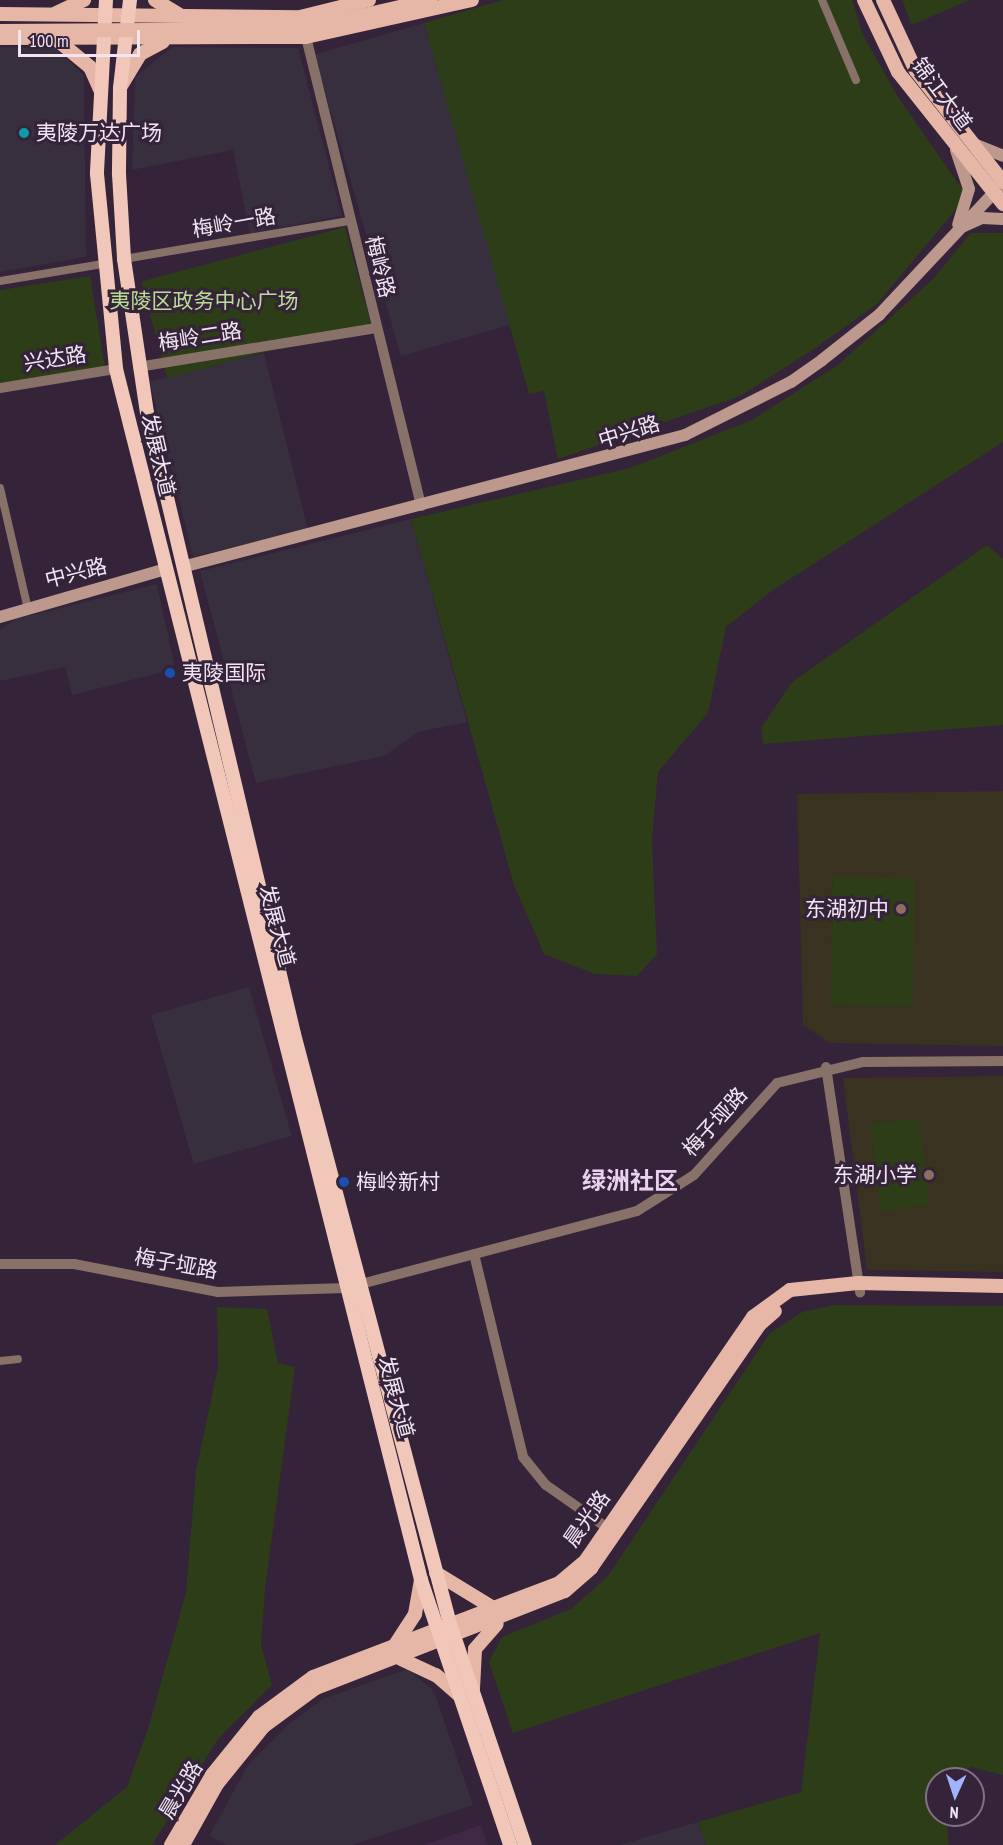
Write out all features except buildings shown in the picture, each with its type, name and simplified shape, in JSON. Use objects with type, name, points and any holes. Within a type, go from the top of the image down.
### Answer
[{"type":"highway","name":"发展大道","points":[[106,0],[97,174],[103,264],[116,369],[163,570],[437,1636],[466,1693],[525,1845]]},
{"type":"highway","name":"发展大道","points":[[130,0],[126,17],[120,88],[124,260],[138,367],[294,1034],[455,1638],[466,1693],[510,1845]]},
{"type":"main road","points":[[52,15],[84,0]]},
{"type":"main road","points":[[155,0],[184,18]]},
{"type":"main road","points":[[0,14],[184,18],[300,17],[369,0]]},
{"type":"main road","points":[[0,23],[302,23],[396,0]]},
{"type":"main road","points":[[0,31],[303,29],[431,0]]},
{"type":"main road","points":[[0,38],[306,37],[472,0]]},
{"type":"main road","name":"锦江大道","points":[[864,0],[898,72],[1000,186],[1003,204]]},
{"type":"main road","name":"锦江大道","points":[[883,0],[916,71],[957,139]]},
{"type":"main road","points":[[54,38],[90,67],[100,89]]},
{"type":"main road","points":[[120,88],[140,54],[178,38]]},
{"type":"main road","points":[[957,139],[1003,156]]},
{"type":"main road","points":[[952,233],[969,189],[957,139]]},
{"type":"main road","name":"中兴路","points":[[186,566],[629,454],[684,435],[791,382],[879,315],[952,233],[1000,186]]},
{"type":"main road","points":[[952,233],[982,218],[1003,219]]},
{"type":"main road","name":"中兴路","points":[[0,617],[27,605],[163,570]]},
{"type":"main road","name":"晨光路","points":[[171,1845],[212,1775],[259,1717],[313,1677],[395,1645],[437,1636],[455,1638],[559,1584],[586,1560],[612,1531],[753,1317],[790,1290],[1003,1286]]},
{"type":"main road","name":"晨光路","points":[[859,1288],[1003,1294]]},
{"type":"main road","points":[[401,1659],[436,1675],[466,1693],[476,1649],[500,1613],[436,1572]]},
{"type":"main road","points":[[395,1645],[415,1614],[422,1580]]},
{"type":"main road","name":"晨光路","points":[[183,1845],[217,1784],[264,1726],[316,1688],[401,1659],[437,1636],[450,1624],[500,1613]]},
{"type":"street","points":[[822,0],[856,80]]},
{"type":"street","name":"梅岭路","points":[[306,37],[375,328],[421,506]]},
{"type":"street","name":"梅岭一路","points":[[124,260],[349,221]]},
{"type":"street","points":[[0,281],[103,264]]},
{"type":"street","name":"梅岭二路","points":[[138,367],[375,328]]},
{"type":"street","name":"兴达路","points":[[0,388],[116,369]]},
{"type":"street","points":[[0,488],[27,605]]},
{"type":"street","name":"梅子垭路","points":[[361,1284],[637,1211],[694,1175],[777,1083],[826,1067],[863,1062],[1003,1061]]},
{"type":"street","points":[[826,1067],[859,1288]]},
{"type":"street","points":[[474,1254],[523,1457],[546,1485],[612,1531]]},
{"type":"street","name":"梅子垭路","points":[[0,1264],[74,1264],[218,1292],[346,1288]]},
{"type":"street","points":[[0,1361],[18,1359]]},
{"type":"shaded area","points":[[424,23],[511,325],[401,356],[314,54]]},
{"type":"shaded area","name":"夷陵万达广场","points":[[0,47],[55,48],[84,75],[86,257],[0,272]]},
{"type":"shaded area","points":[[172,47],[298,48],[342,216],[250,233],[233,150],[132,170],[135,77]]},
{"type":"shaded area","points":[[264,353],[308,529],[193,557],[150,382]]},
{"type":"shaded area","points":[[411,519],[467,722],[418,732],[384,756],[256,783],[200,571]]},
{"type":"shaded area","points":[[157,584],[175,669],[72,695],[65,667],[0,681],[0,630],[16,619]]},
{"type":"shaded area","name":"东湖初中","points":[[1003,791],[1003,1046],[829,1043],[803,1025],[797,794]]},
{"type":"shaded area","points":[[249,987],[292,1136],[194,1164],[151,1015]]},
{"type":"shaded area","name":"东湖小学","points":[[1003,1076],[1003,1272],[867,1270],[843,1078]]},
{"type":"shaded area","points":[[407,1669],[434,1691],[473,1805],[352,1845],[226,1845],[209,1836],[248,1765],[289,1724],[323,1699]]},
{"type":"shaded area","points":[[698,1822],[706,1845],[619,1845]]},
{"type":"shaded area","points":[[481,1825],[488,1845],[423,1845]]},
{"type":"green space","points":[[503,0],[852,0],[863,35],[898,97],[967,196],[877,304],[814,349],[740,396],[558,459],[544,391],[529,394],[424,23]]},
{"type":"green space","points":[[902,0],[969,0],[912,25]]},
{"type":"green space","name":"夷陵区政务中心广场","points":[[345,227],[371,324],[167,378],[141,282]]},
{"type":"green space","points":[[971,233],[1003,233],[1003,442],[773,590],[726,627],[708,713],[658,772],[652,840],[657,954],[637,976],[595,974],[544,954],[514,885],[411,519],[630,468],[752,420],[838,365],[933,279]]},
{"type":"green space","points":[[90,276],[105,367],[0,384],[0,290]]},
{"type":"green space","points":[[987,545],[1003,559],[1003,725],[763,744],[761,728],[792,682]]},
{"type":"green space","points":[[833,877],[915,878],[913,1006],[831,1005]]},
{"type":"green space","points":[[919,1118],[930,1205],[881,1211],[870,1124]]},
{"type":"green space","points":[[834,1305],[1003,1306],[1003,1775],[985,1770],[985,1767],[925,1767],[925,1827],[947,1827],[949,1845],[706,1845],[698,1822],[801,1792],[820,1633],[513,1733],[489,1662],[502,1637],[571,1609],[608,1576],[770,1333],[802,1312]]},
{"type":"green space","points":[[217,1307],[267,1309],[278,1363],[295,1367],[265,1589],[261,1645],[272,1685],[218,1739],[152,1845],[55,1845],[127,1787],[149,1726],[186,1592],[196,1471],[218,1367]]},
{"type":"place","name":"夷陵万达广场","points":[[24,133]]},
{"type":"place","name":"夷陵国际","points":[[170,673]]},
{"type":"place","name":"东湖初中","points":[[901,909]]},
{"type":"place","name":"东湖小学","points":[[929,1175]]},
{"type":"place","name":"梅岭新村","points":[[344,1182]]},
{"type":"district","name":"绿洲社区","points":[[630,1181]]}]
